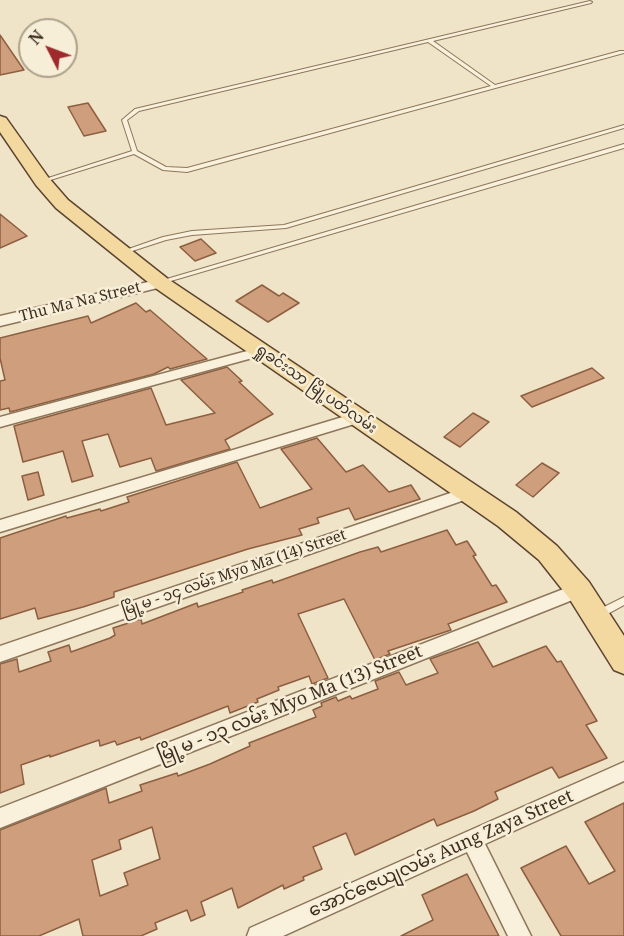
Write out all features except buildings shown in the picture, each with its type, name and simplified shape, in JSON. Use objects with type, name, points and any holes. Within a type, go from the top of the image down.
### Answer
[{"type":"main road","name":"ရှုခင်းသာ မြို့ပတ်လမ်း","points":[[0,121],[42,181],[62,204],[161,282],[356,418],[507,519],[548,553],[579,590],[624,661]]},
{"type":"street","name":"Thu Ma Na Street","points":[[0,321],[161,282]]},
{"type":"street","points":[[0,422],[262,351]]},
{"type":"street","points":[[0,526],[356,418]]},
{"type":"street","name":"မြို့မ - ၁၄ လမ်း Myo Ma (14) Street","points":[[0,654],[468,493]]},
{"type":"street","name":"မြို့မ - ၁၃ လမ်း Myo Ma (13) Street","points":[[0,818],[579,590]]},
{"type":"street","name":"အောင်ဇေယျလမ်း Aung Zaya Street","points":[[258,936],[624,771]]},
{"type":"street","points":[[472,840],[520,936]]},
{"type":"lane","points":[[590,2],[137,110],[124,120],[135,152],[165,169],[187,170],[622,52]]},
{"type":"lane","points":[[430,41],[494,86]]},
{"type":"lane","points":[[123,252],[165,238],[192,233],[284,226],[624,126]]},
{"type":"lane","points":[[161,282],[624,146]]},
{"type":"lane","points":[[42,181],[135,152]]},
{"type":"lane","points":[[596,616],[624,601]]}]
